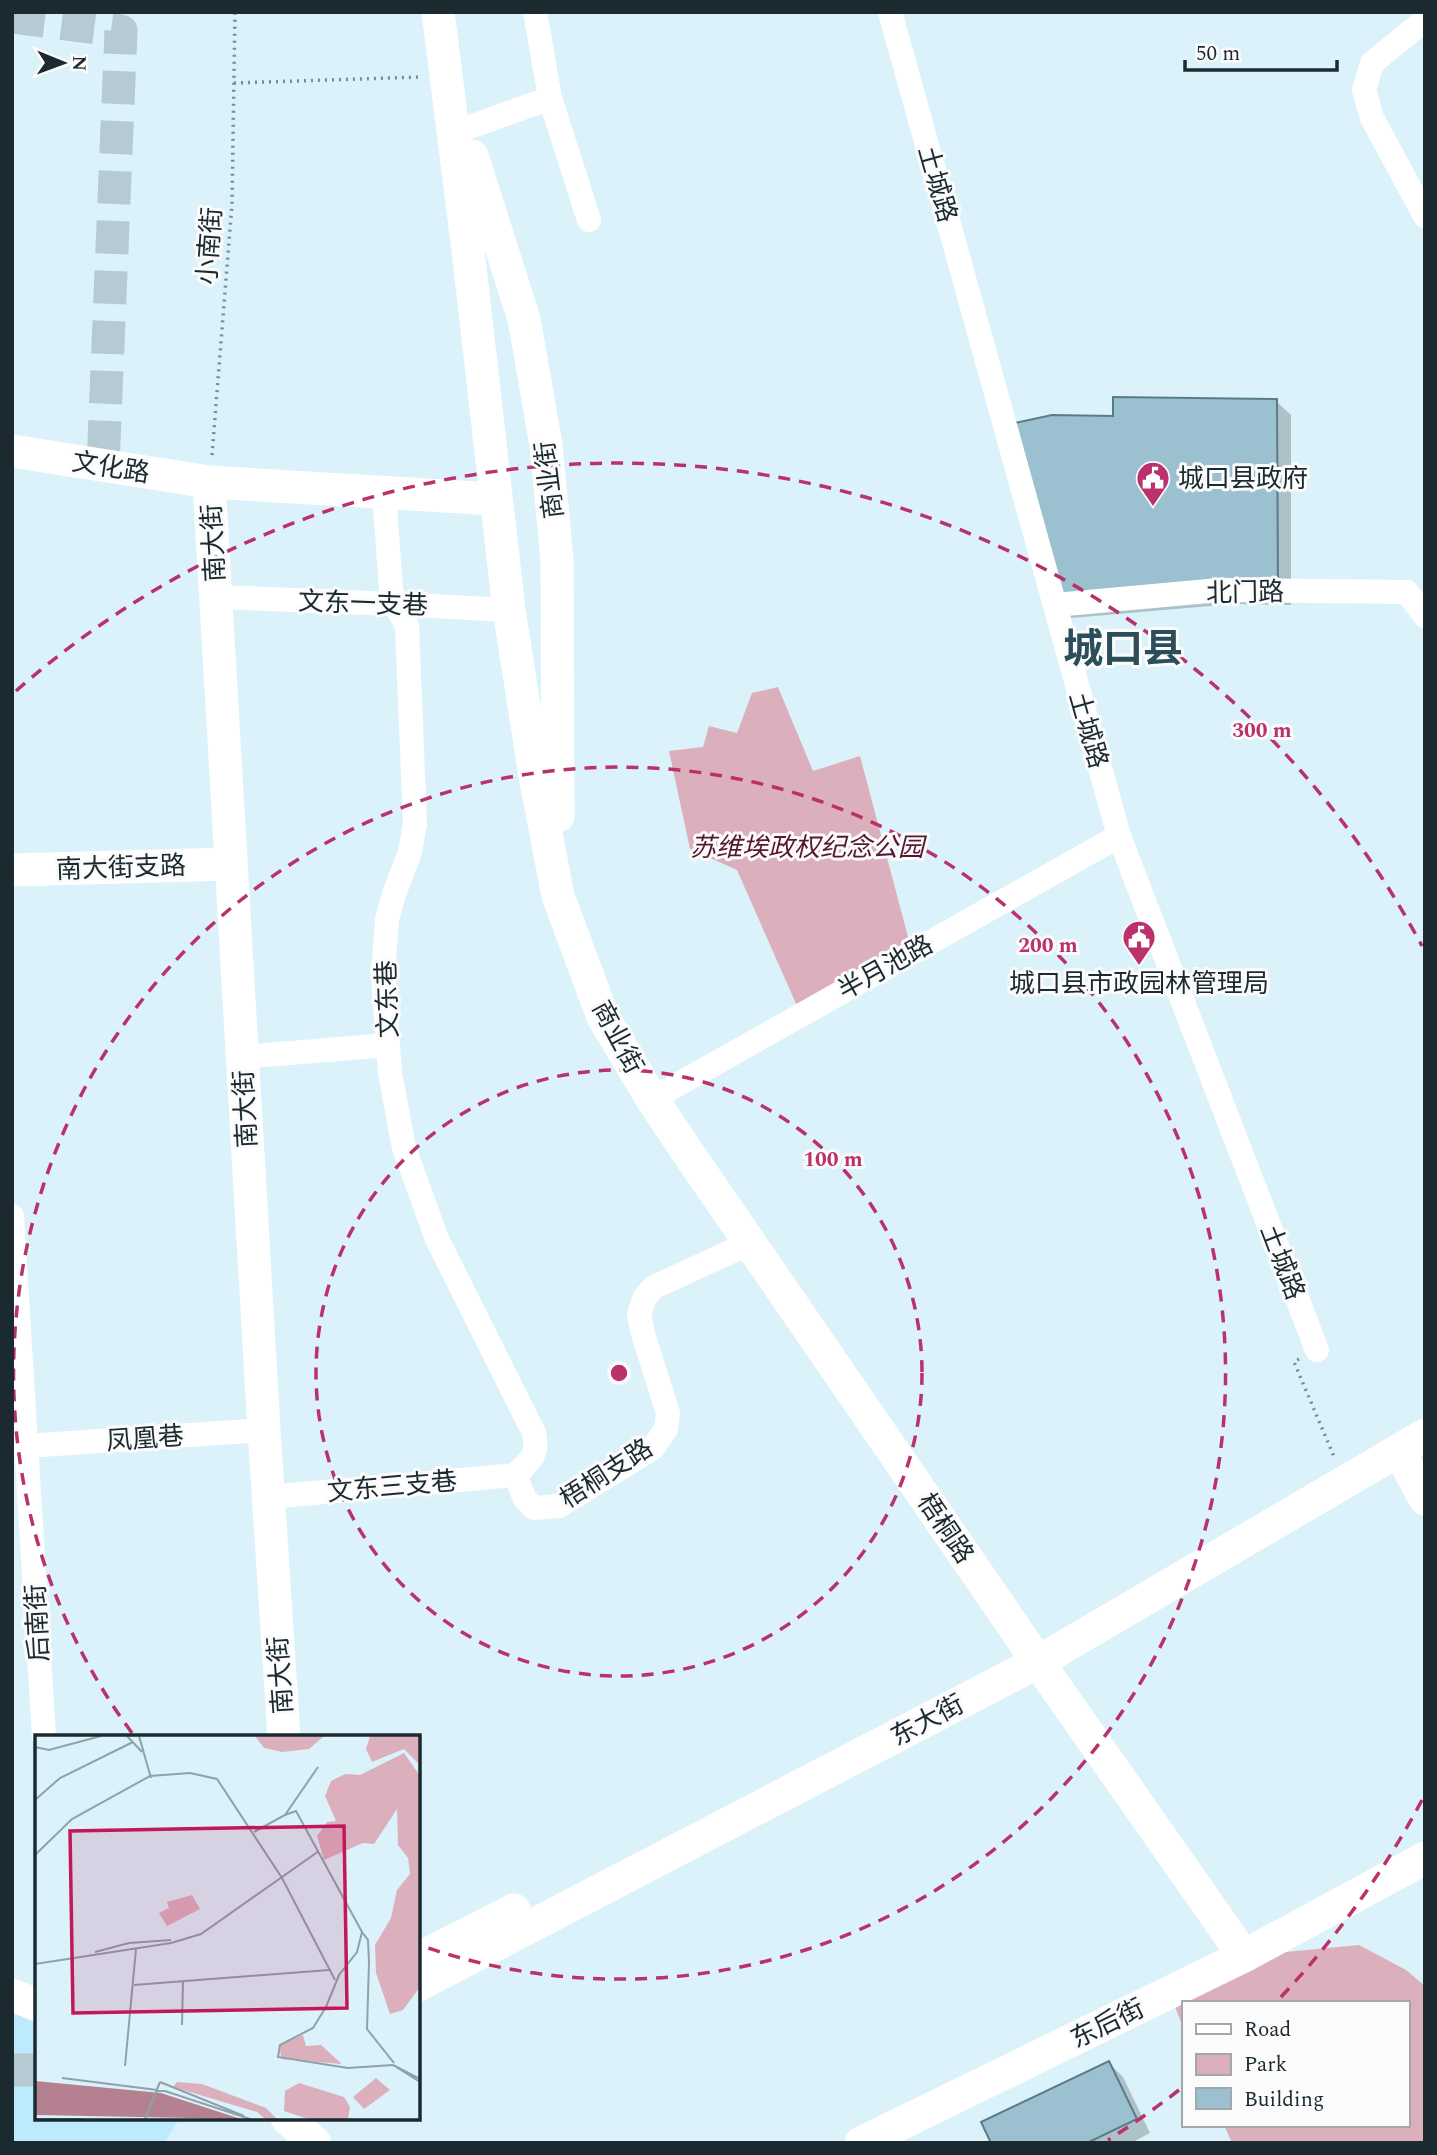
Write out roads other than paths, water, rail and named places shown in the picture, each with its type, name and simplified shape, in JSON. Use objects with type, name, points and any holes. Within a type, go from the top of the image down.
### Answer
[{"type":"street","name":"商业街","points":[[438,12],[509,610],[536,781],[558,896],[603,1017],[652,1099]]},
{"type":"street","points":[[535,12],[550,98],[589,220]]},
{"type":"street","name":"土城路","points":[[890,12],[1119,836],[1317,1350]]},
{"type":"street","points":[[1425,20],[1372,64],[1364,90],[1371,118],[1425,216]]},
{"type":"street","name":"商业街","points":[[447,76],[524,319],[546,445],[557,559],[558,896]]},
{"type":"street","points":[[464,129],[550,98]]},
{"type":"street","name":"文化路","points":[[12,451],[209,482],[495,499]]},
{"type":"street","name":"南大街","points":[[209,482],[264,1430],[285,1735]]},
{"type":"street","name":"文东巷","points":[[384,493],[391,589],[395,604],[407,625],[415,824],[410,852],[387,919],[383,974],[390,1073],[404,1148],[437,1239],[534,1433],[537,1446],[531,1459],[514,1475]]},
{"type":"street","name":"北门路","points":[[1055,605],[1219,590],[1407,592],[1425,616]]},
{"type":"street","name":"文东一支巷","points":[[216,597],[509,610]]},
{"type":"street","name":"半月池路","points":[[652,1099],[1119,836]]},
{"type":"street","name":"南大街支路","points":[[12,870],[231,864]]},
{"type":"street","points":[[242,1057],[388,1045]]},
{"type":"street","name":"梧桐路","points":[[652,1099],[1032,1655],[1244,1956]]},
{"type":"street","name":"后南街","points":[[12,1216],[44,1735]]},
{"type":"street","name":"梧桐支路","points":[[514,1475],[524,1499],[534,1508],[559,1506],[653,1448],[666,1429],[668,1413],[639,1314],[645,1297],[654,1287],[750,1243]]},
{"type":"street","name":"东大街","points":[[420,1958],[1032,1655],[1337,1462],[1425,1412]]},
{"type":"street","name":"凤凰巷","points":[[26,1446],[264,1430]]},
{"type":"street","points":[[1412,1443],[1425,1499]]},
{"type":"street","name":"东大街","points":[[420,1985],[1032,1655],[1412,1443]]},
{"type":"street","name":"文东三支巷","points":[[269,1497],[514,1475]]},
{"type":"street","name":"东后街","points":[[861,2143],[1244,1956],[1425,1858]]},
{"type":"street","points":[[12,1995],[35,2004]]},
{"type":"tunnel","points":[[12,17],[121,31],[103,466]]},
{"type":"tunnel","points":[[12,2070],[35,2070]]},
{"type":"place","name":"城口县政府","points":[[1153,508]]},
{"type":"place","name":"城口县市政园林管理局","points":[[1139,967]]},
{"type":"district","name":"城口县","points":[[1123,648]]},
{"type":"park label","name":"苏维埃政权纪念公园","points":[[807,847]]}]
